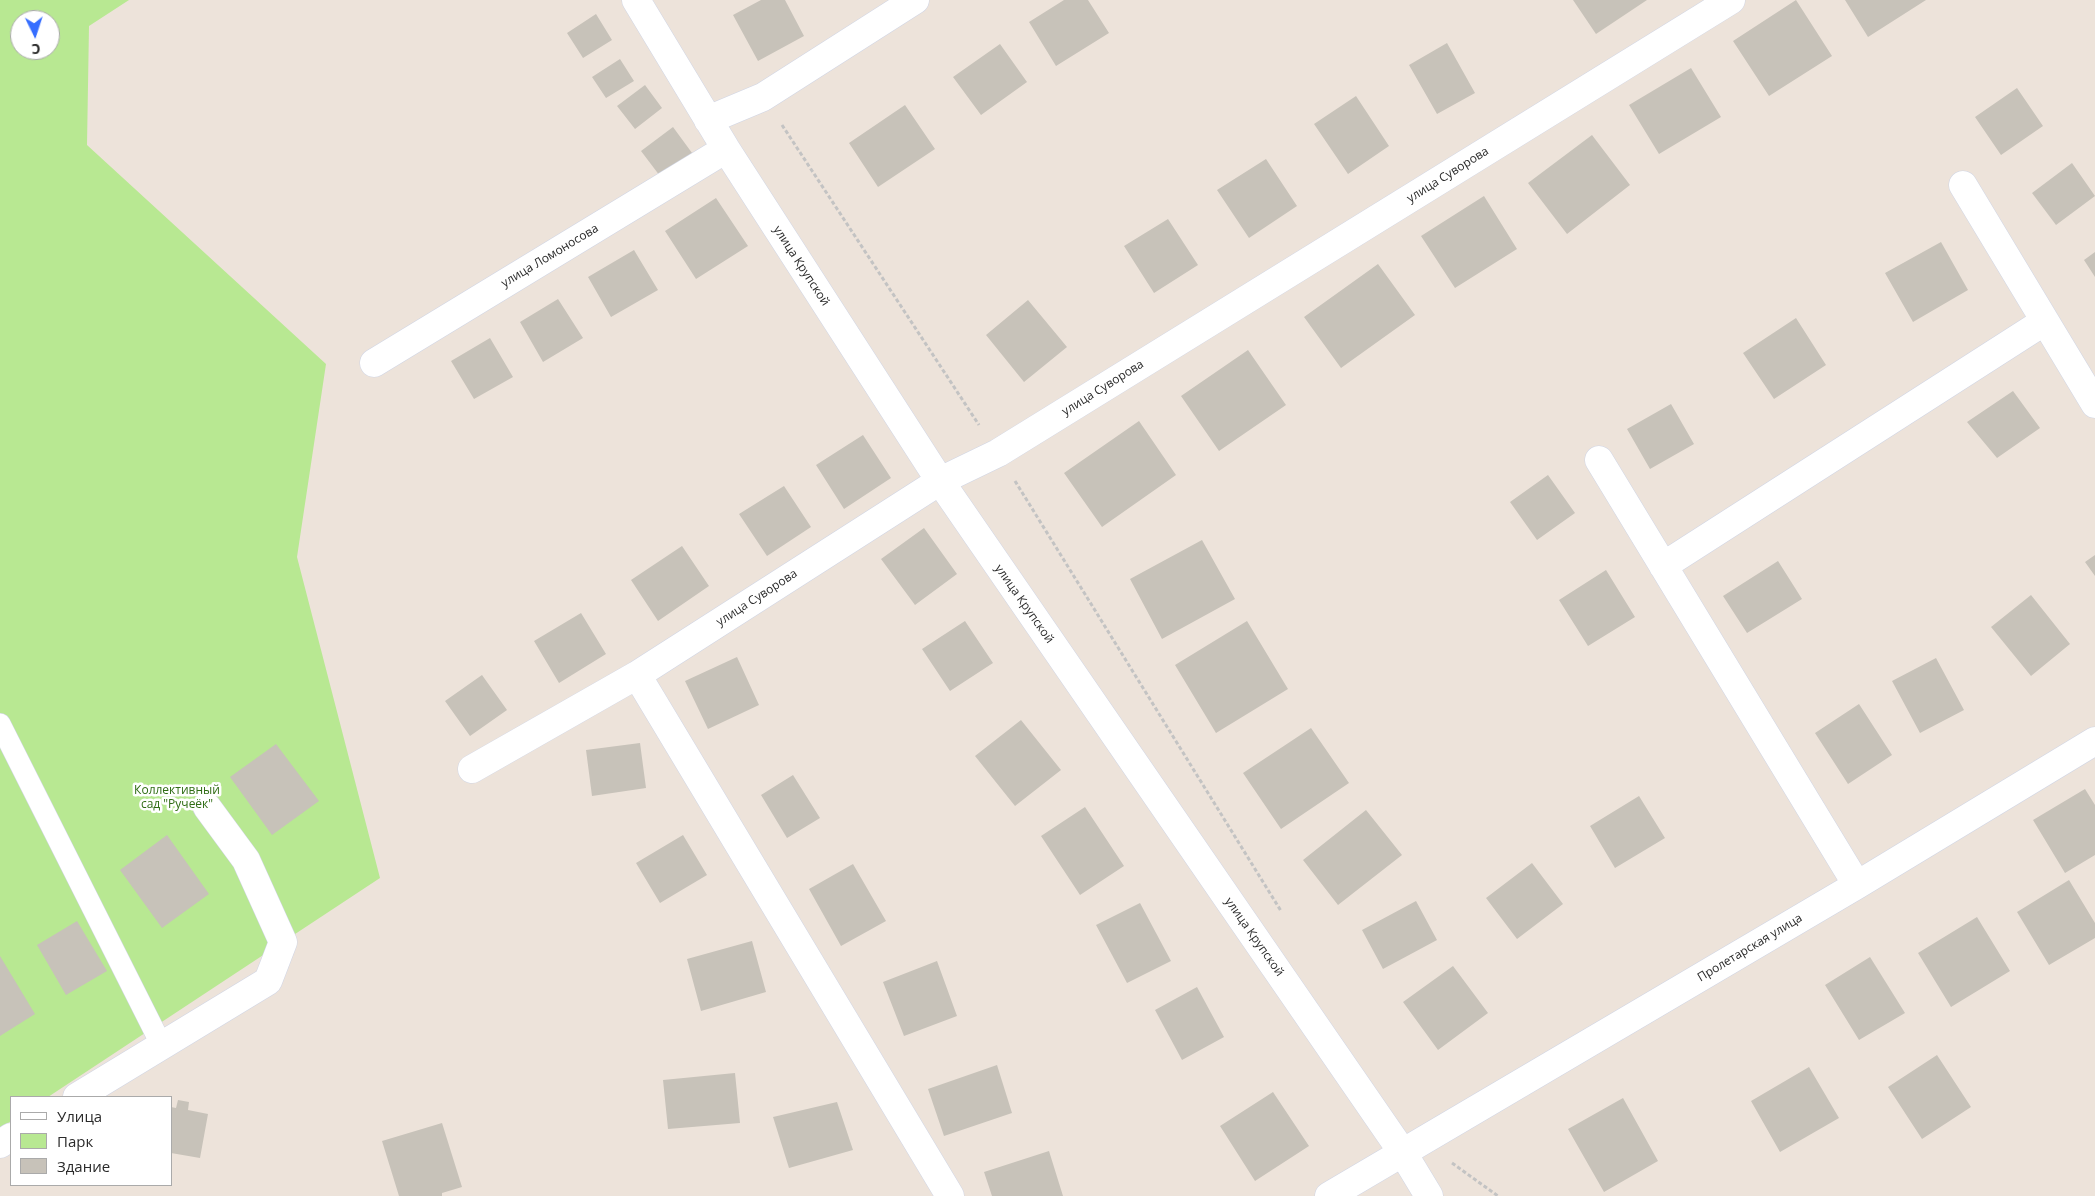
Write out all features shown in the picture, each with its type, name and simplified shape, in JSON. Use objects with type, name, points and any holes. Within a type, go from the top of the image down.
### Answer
[{"type":"street","name":"улица Крупской","points":[[636,0],[726,150],[940,481],[1413,1148],[1430,1196]]},
{"type":"street","points":[[708,120],[763,97],[915,0]]},
{"type":"street","name":"улица Суворова","points":[[472,769],[637,675],[940,481],[998,453],[1731,0]]},
{"type":"street","name":"улица Ломоносова","points":[[374,363],[726,150]]},
{"type":"street","points":[[1963,185],[2095,404]]},
{"type":"street","points":[[1663,566],[2044,320]]},
{"type":"street","points":[[1599,460],[1857,885]]},
{"type":"street","points":[[637,675],[950,1196]]},
{"type":"street","name":"Пролетарская улица","points":[[1329,1196],[1857,885],[2095,741]]},
{"type":"street","points":[[79,1096],[268,981],[283,942],[246,860],[207,807]]},
{"type":"lane","points":[[0,724],[162,1046]]},
{"type":"path","points":[[763,97],[998,453],[1281,912]]},
{"type":"path","points":[[1413,1148],[1498,1196]]},
{"type":"green space","name":"Коллективный сад \"Ручеёк\"","points":[[0,0],[129,0],[89,26],[87,145],[326,364],[297,557],[380,878],[50,1096],[10,1096],[10,1122],[0,1129]]},
{"type":"building","points":[[761,0],[785,0],[804,36],[758,61],[733,15]]},
{"type":"building","points":[[1064,0],[1088,0],[1109,33],[1056,66],[1029,22]]},
{"type":"building","points":[[1573,0],[1647,0],[1596,34]]},
{"type":"building","points":[[1796,0],[1832,56],[1769,96],[1733,41]]},
{"type":"building","points":[[1845,0],[1926,0],[1868,37]]},
{"type":"building","points":[[596,14],[612,40],[583,58],[567,33]]},
{"type":"building","points":[[1447,43],[1475,93],[1437,114],[1409,65]]},
{"type":"building","points":[[1000,44],[1027,82],[981,115],[953,77]]},
{"type":"building","points":[[620,59],[634,81],[606,98],[592,77]]},
{"type":"building","points":[[1691,68],[1721,117],[1659,154],[1629,105]]},
{"type":"building","points":[[645,85],[662,108],[635,129],[617,106]]},
{"type":"building","points":[[2017,88],[2043,126],[2001,155],[1975,117]]},
{"type":"building","points":[[1356,96],[1389,146],[1348,174],[1314,124]]},
{"type":"building","points":[[905,105],[935,149],[878,187],[849,143]]},
{"type":"building","points":[[673,127],[695,157],[663,180],[641,151]]},
{"type":"building","points":[[1592,135],[1630,185],[1567,234],[1528,183]]},
{"type":"building","points":[[1266,159],[1297,206],[1249,238],[1217,190]]},
{"type":"building","points":[[2072,163],[2095,196],[2056,225],[2032,193]]},
{"type":"building","points":[[1484,196],[1517,249],[1455,288],[1421,236]]},
{"type":"building","points":[[716,198],[748,246],[696,279],[665,231]]},
{"type":"building","points":[[1168,219],[1198,265],[1154,293],[1124,246]]},
{"type":"building","points":[[1941,242],[1968,290],[1913,322],[1885,273]]},
{"type":"building","points":[[634,250],[658,290],[611,317],[588,277]]},
{"type":"building","points":[[2095,252],[2095,277],[2084,260]]},
{"type":"building","points":[[1378,264],[1415,315],[1341,368],[1304,317]]},
{"type":"building","points":[[558,299],[583,338],[543,362],[520,322]]},
{"type":"building","points":[[1028,300],[1067,347],[1024,382],[986,335]]},
{"type":"building","points":[[1796,318],[1826,365],[1774,399],[1743,353]]},
{"type":"building","points":[[490,338],[513,377],[474,399],[451,361]]},
{"type":"building","points":[[1248,350],[1286,405],[1219,451],[1181,396]]},
{"type":"building","points":[[2013,391],[2040,428],[1997,458],[1967,422]]},
{"type":"building","points":[[1671,404],[1694,444],[1650,469],[1627,429]]},
{"type":"building","points":[[1139,421],[1176,475],[1102,527],[1064,473]]},
{"type":"building","points":[[863,435],[891,478],[844,509],[816,465]]},
{"type":"building","points":[[1548,475],[1575,513],[1537,540],[1510,502]]},
{"type":"building","points":[[784,486],[811,527],[767,556],[739,514]]},
{"type":"building","points":[[924,528],[957,574],[915,605],[881,559]]},
{"type":"building","points":[[1202,540],[1235,599],[1162,639],[1130,579]]},
{"type":"building","points":[[682,546],[709,586],[658,621],[631,580]]},
{"type":"building","points":[[2095,555],[2095,576],[2085,562]]},
{"type":"building","points":[[1778,561],[1802,599],[1747,633],[1723,596]]},
{"type":"building","points":[[1606,570],[1635,617],[1588,646],[1559,600]]},
{"type":"building","points":[[2031,595],[2070,644],[2031,676],[1991,627]]},
{"type":"building","points":[[581,613],[606,654],[559,683],[534,641]]},
{"type":"building","points":[[965,621],[993,663],[950,691],[922,649]]},
{"type":"building","points":[[1247,621],[1288,689],[1216,733],[1175,665]]},
{"type":"building","points":[[737,657],[759,705],[708,729],[685,681]]},
{"type":"building","points":[[1936,658],[1964,710],[1920,733],[1892,681]]},
{"type":"building","points":[[482,675],[507,710],[470,736],[445,701]]},
{"type":"building","points":[[1859,704],[1892,755],[1848,784],[1815,733]]},
{"type":"building","points":[[1021,720],[1061,770],[1015,806],[975,756]]},
{"type":"building","points":[[1311,728],[1349,783],[1281,829],[1243,773]]},
{"type":"building","points":[[640,743],[646,788],[592,796],[586,750]]},
{"type":"building","points":[[276,744],[319,801],[272,835],[230,777]]},
{"type":"building","points":[[793,775],[820,818],[787,838],[761,795]]},
{"type":"building","points":[[2085,789],[2095,805],[2095,855],[2065,873],[2033,820]]},
{"type":"building","points":[[1639,796],[1665,838],[1615,868],[1590,826]]},
{"type":"building","points":[[1085,807],[1124,866],[1080,895],[1041,836]]},
{"type":"building","points":[[1366,810],[1402,855],[1338,905],[1303,860]]},
{"type":"building","points":[[167,835],[209,894],[162,928],[120,870]]},
{"type":"building","points":[[683,835],[707,875],[660,903],[636,863]]},
{"type":"building","points":[[1532,863],[1563,904],[1517,939],[1486,898]]},
{"type":"building","points":[[853,864],[886,921],[841,946],[809,889]]},
{"type":"building","points":[[2069,880],[2095,923],[2095,938],[2049,965],[2017,912]]},
{"type":"building","points":[[1416,901],[1437,940],[1383,969],[1362,930]]},
{"type":"building","points":[[1140,903],[1171,961],[1127,983],[1096,925]]},
{"type":"building","points":[[1977,917],[2010,971],[1951,1007],[1918,953]]},
{"type":"building","points":[[77,921],[107,971],[66,995],[37,945]]},
{"type":"building","points":[[752,941],[766,992],[701,1011],[687,959]]},
{"type":"building","points":[[0,956],[35,1014],[0,1036]]},
{"type":"building","points":[[1870,957],[1905,1013],[1859,1040],[1825,985]]},
{"type":"building","points":[[937,961],[957,1016],[904,1036],[883,982]]},
{"type":"building","points":[[1453,966],[1488,1013],[1438,1050],[1403,1002]]},
{"type":"building","points":[[1197,987],[1224,1037],[1182,1060],[1155,1010]]},
{"type":"building","points":[[1937,1055],[1971,1107],[1922,1139],[1888,1087]]},
{"type":"building","points":[[997,1065],[1012,1113],[944,1136],[928,1089]]},
{"type":"building","points":[[1809,1067],[1839,1118],[1780,1152],[1751,1101]]},
{"type":"building","points":[[735,1073],[740,1123],[668,1129],[663,1080]]},
{"type":"building","points":[[1273,1092],[1309,1146],[1255,1181],[1220,1126]]},
{"type":"building","points":[[1623,1098],[1658,1161],[1604,1192],[1568,1129]]},
{"type":"building","points":[[178,1100],[189,1102],[188,1110],[208,1114],[200,1158],[172,1153],[172,1107],[176,1108]]},
{"type":"building","points":[[837,1102],[853,1150],[789,1168],[773,1117]]},
{"type":"building","points":[[442,1123],[462,1187],[442,1193],[442,1196],[399,1196],[382,1141]]},
{"type":"building","points":[[1049,1151],[1063,1196],[992,1196],[984,1172]]}]
